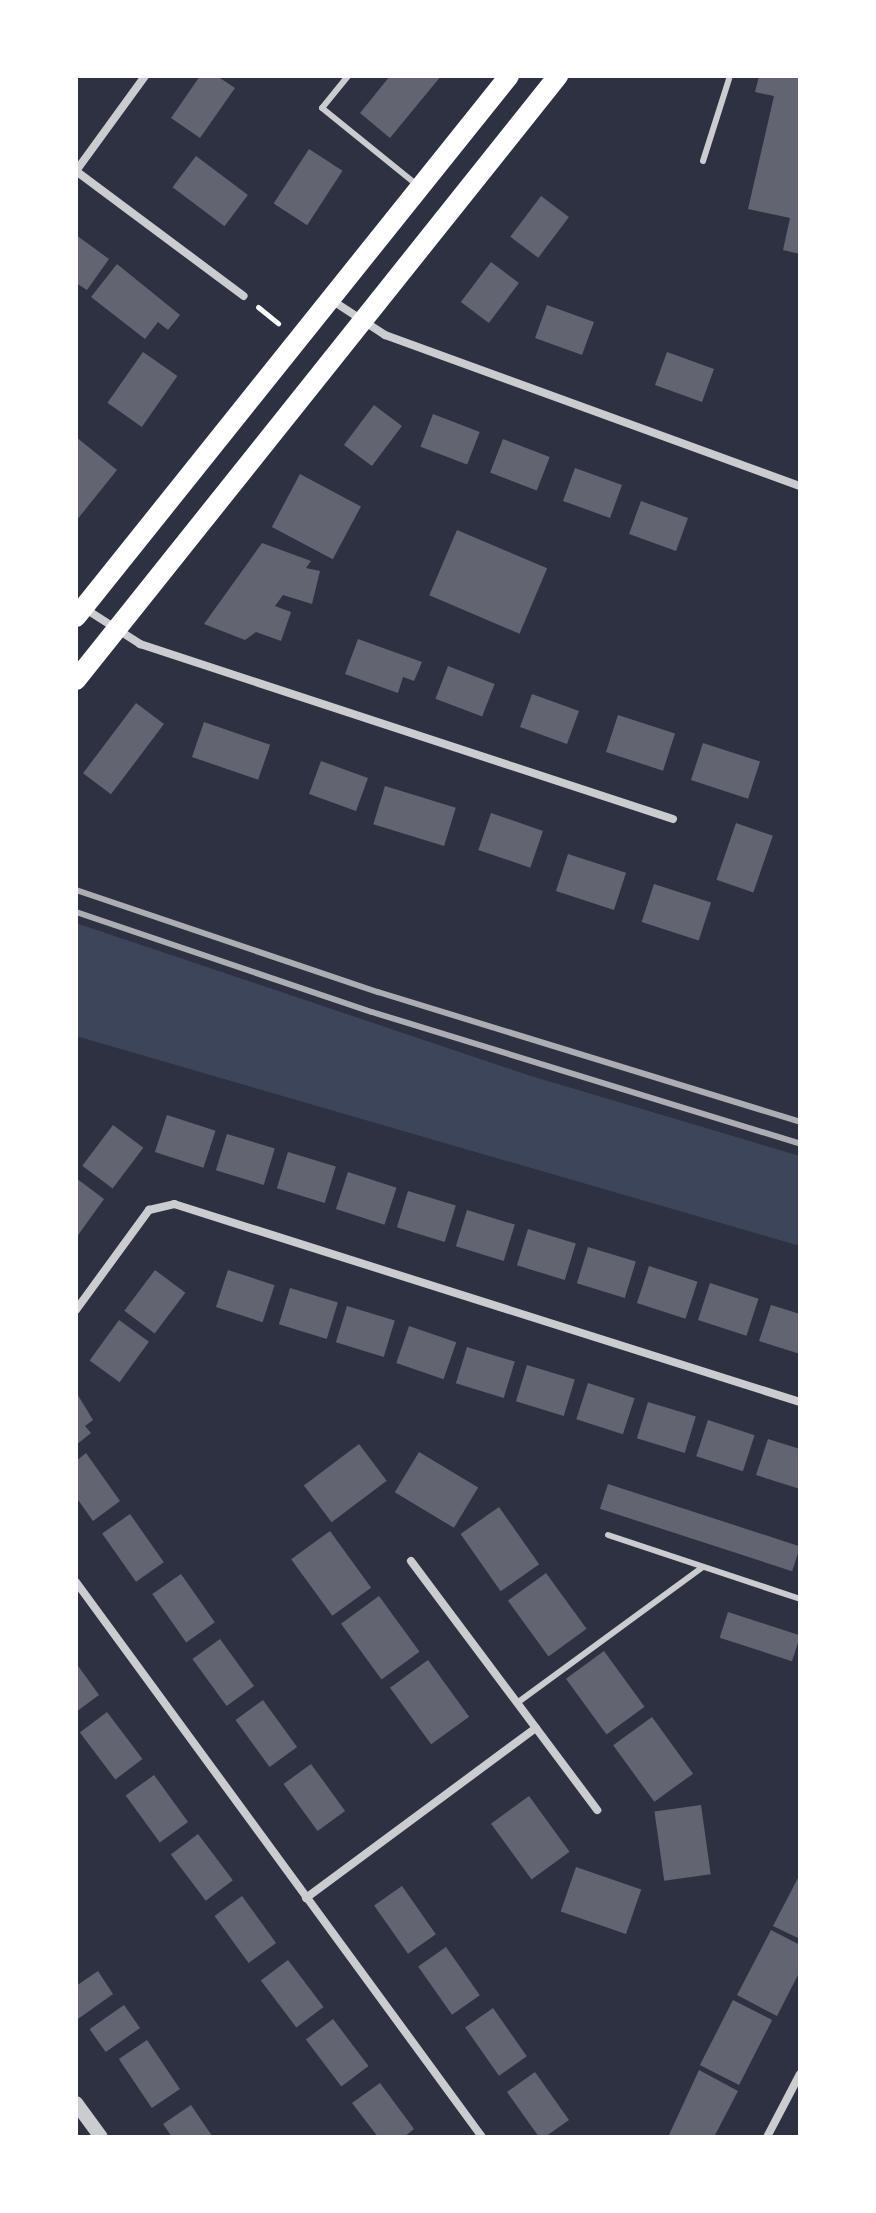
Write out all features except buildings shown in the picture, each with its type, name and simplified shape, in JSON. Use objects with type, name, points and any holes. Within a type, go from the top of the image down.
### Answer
[{"type":"main road","points":[[80,612],[509,76]]},
{"type":"main road","points":[[76,680],[558,76]]},
{"type":"street","points":[[145,76],[76,171],[244,296]]},
{"type":"street","points":[[330,299],[361,323],[800,486]]},
{"type":"street","points":[[80,612],[140,644],[673,819]]},
{"type":"street","points":[[76,1310],[149,1210],[174,1204],[800,1402]]},
{"type":"street","points":[[411,1561],[597,1810]]},
{"type":"street","points":[[76,1582],[482,2137]]},
{"type":"street","points":[[306,1898],[536,1728]]},
{"type":"street","points":[[767,2137],[800,2074]]},
{"type":"street","points":[[76,2103],[101,2137]]},
{"type":"lane","points":[[348,76],[322,108],[420,187]]},
{"type":"lane","points":[[703,161],[730,76]]},
{"type":"lane","points":[[608,1535],[800,1599]]},
{"type":"lane","points":[[517,1703],[703,1567]]},
{"type":"shaded area","points":[[76,923],[531,1076],[800,1156],[800,1246],[76,1036]]},
{"type":"railway","points":[[76,890],[378,992],[800,1122]]},
{"type":"railway","points":[[76,912],[372,1012],[800,1144]]}]
